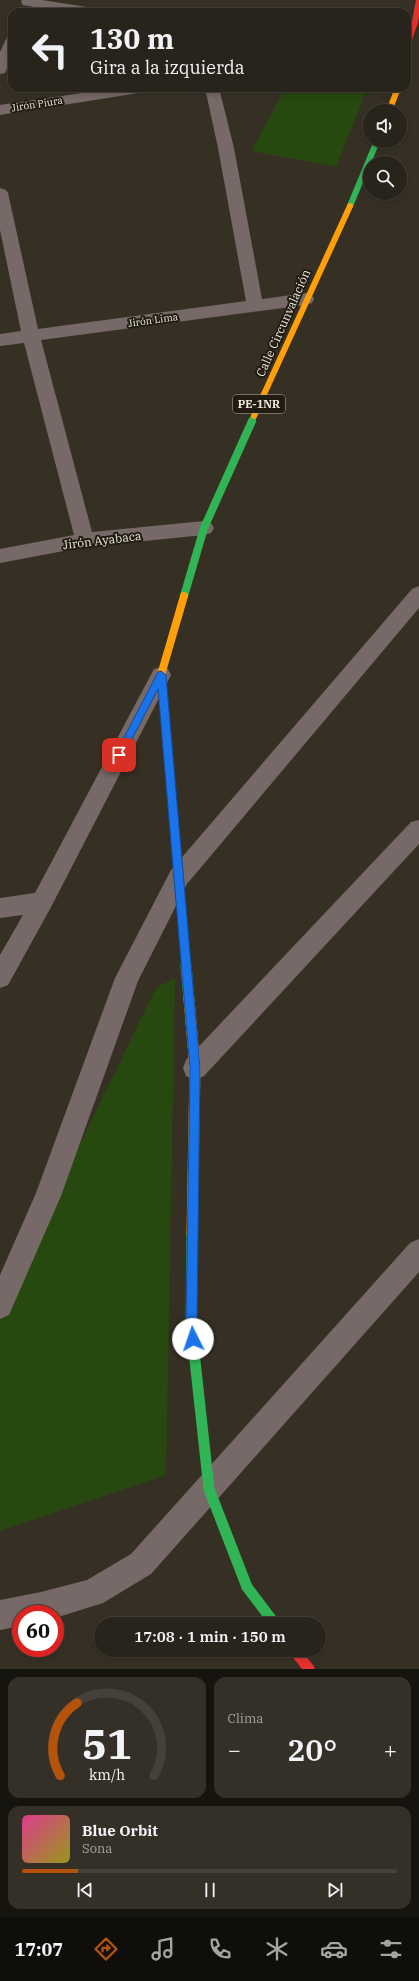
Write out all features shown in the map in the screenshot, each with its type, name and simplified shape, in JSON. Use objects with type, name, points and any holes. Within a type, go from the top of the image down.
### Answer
[{"type":"main road","points":[[411,35],[416,22],[419,0]]},
{"type":"main road","points":[[391,104],[393,92]]},
{"type":"main road","name":"Calle Circunvalación","points":[[161,675],[204,528],[306,299],[355,197],[374,148]]},
{"type":"main road","name":"PE-1NR","points":[[161,675],[195,1068],[191,1324],[209,1489],[247,1587],[270,1617]]},
{"type":"main road","points":[[300,1657],[309,1669]]},
{"type":"street","points":[[26,5],[55,8]]},
{"type":"street","points":[[0,70],[8,50]]},
{"type":"street","name":"Jirón Piura","points":[[0,110],[119,92]]},
{"type":"street","points":[[213,92],[226,148],[255,306]]},
{"type":"street","points":[[0,193],[31,336],[85,540]]},
{"type":"street","name":"Jirón Lima","points":[[0,340],[306,299]]},
{"type":"street","name":"Jirón Ayabaca","points":[[0,556],[85,540],[204,528]]},
{"type":"street","points":[[0,1306],[48,1196],[127,978],[178,867],[419,594]]},
{"type":"street","points":[[0,977],[42,902],[161,675]]},
{"type":"street","points":[[195,1068],[419,829]]},
{"type":"street","points":[[0,908],[42,902]]},
{"type":"street","points":[[0,1615],[41,1607],[93,1593],[141,1564],[419,1252]]},
{"type":"green space","points":[[283,92],[366,92],[336,167],[252,151]]},
{"type":"green space","points":[[175,978],[166,1475],[0,1531],[0,1308],[156,988]]},
{"type":"traffic: fast","points":[[350,206],[374,148]]},
{"type":"traffic: fast","points":[[184,596],[204,528],[254,416]]},
{"type":"traffic: fast","points":[[168,761],[189,999]]},
{"type":"traffic: fast","points":[[192,1233],[191,1324],[209,1489],[247,1587],[270,1617]]},
{"type":"traffic: slow","points":[[392,104],[396,92]]},
{"type":"traffic: slow","points":[[254,416],[306,299],[350,206]]},
{"type":"traffic: slow","points":[[168,761],[161,675],[184,596]]},
{"type":"traffic: slow","points":[[189,999],[195,1068],[192,1233]]},
{"type":"traffic: jam","points":[[411,34],[415,22],[419,0]]},
{"type":"traffic: jam","points":[[300,1657],[309,1669]]},
{"type":"route","points":[[119,755],[161,675],[176,857],[180,877],[195,1068],[191,1324],[193,1339]]}]
